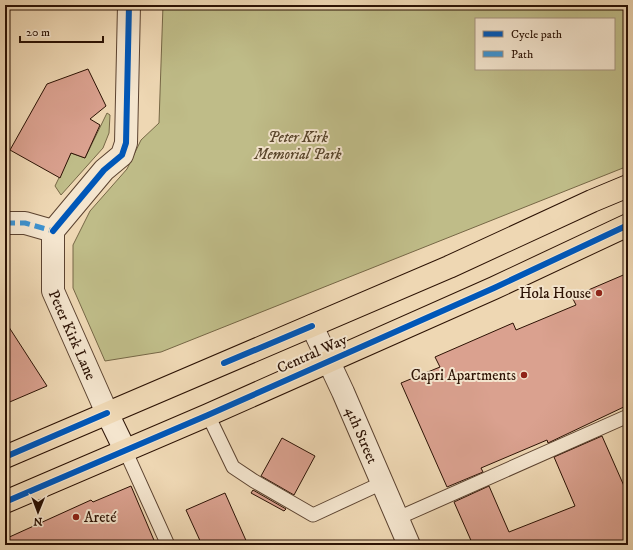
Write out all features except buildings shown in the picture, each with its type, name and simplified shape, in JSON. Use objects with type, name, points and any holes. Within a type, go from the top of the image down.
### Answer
[{"type":"main road","name":"Central Way","points":[[5,457],[449,267],[628,186]]},
{"type":"main road","name":"Central Way","points":[[5,502],[208,416],[494,288],[628,225]]},
{"type":"street","points":[[5,224],[25,223],[54,231],[104,170],[122,155],[126,136],[124,5]]},
{"type":"street","name":"Peter Kirk Lane","points":[[54,231],[53,291],[107,413]]},
{"type":"street","name":"4th Street","points":[[312,326],[329,361],[409,545]]},
{"type":"street","points":[[107,413],[125,450]]},
{"type":"lane","points":[[208,416],[233,467],[254,481],[313,515],[382,483]]},
{"type":"lane","points":[[398,518],[628,416]]},
{"type":"lane","points":[[125,450],[168,545]]},
{"type":"green space","name":"Peter Kirk Memorial Park","points":[[163,5],[628,5],[628,166],[161,352],[105,361],[73,288],[73,245],[90,211],[127,169],[141,140],[159,123]]},
{"type":"green space","points":[[107,113],[110,115],[109,133],[103,148],[61,195],[55,186],[71,153],[85,158]]},
{"type":"marked path","points":[[5,223],[25,223],[53,231]]},
{"type":"cycle path","points":[[53,231],[104,170],[122,155],[126,143],[129,5]]},
{"type":"cycle path","points":[[5,502],[208,415],[494,288],[628,225]]},
{"type":"cycle path","points":[[224,363],[312,326]]},
{"type":"cycle path","points":[[5,457],[107,413]]},
{"type":"place","name":"Hola House","points":[[599,293]]},
{"type":"place","name":"Capri Apartments","points":[[524,375]]},
{"type":"place","name":"Areté","points":[[76,517]]}]
